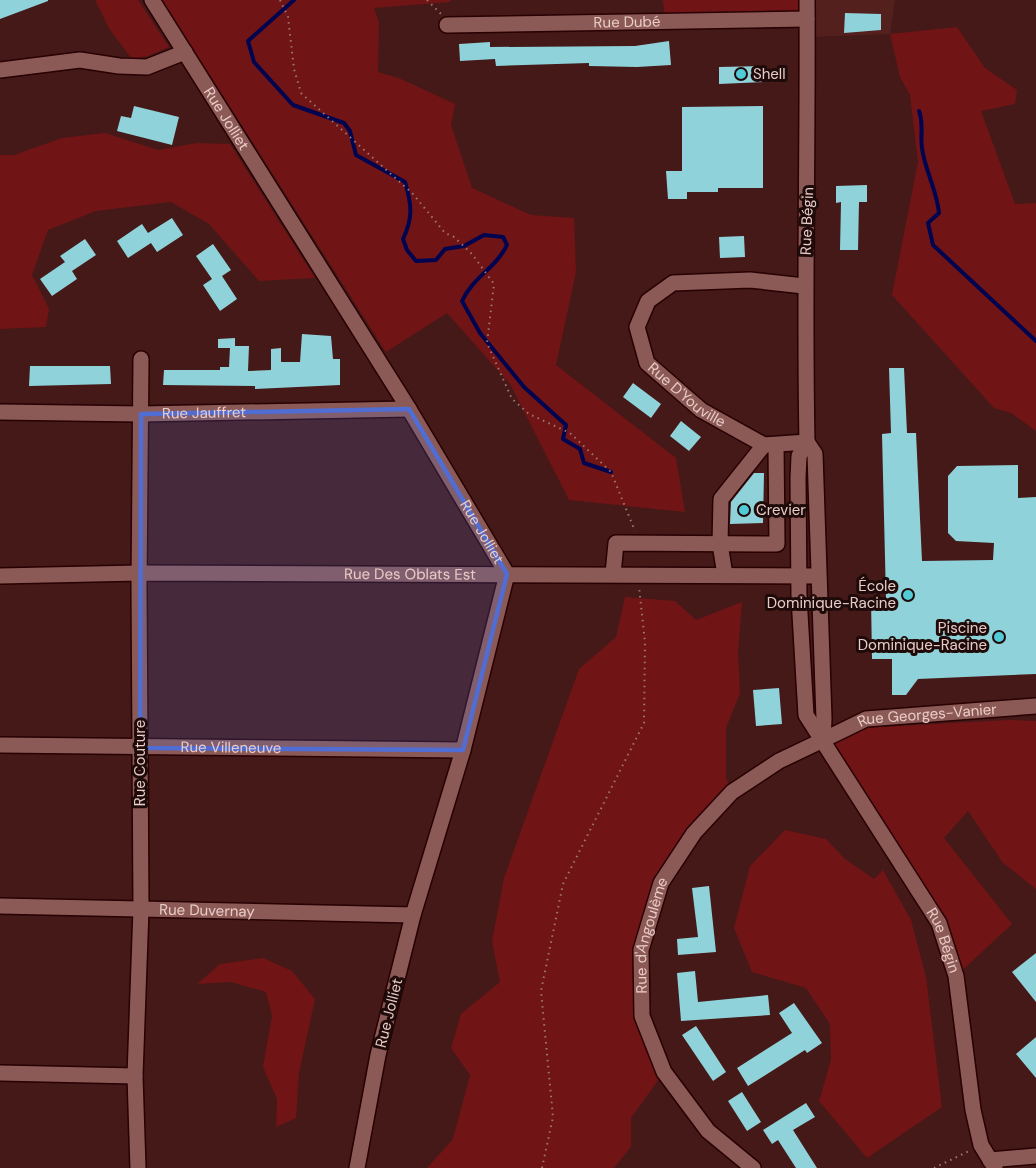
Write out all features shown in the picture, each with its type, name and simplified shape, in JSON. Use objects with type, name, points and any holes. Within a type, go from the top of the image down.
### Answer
[{"type":"street","name":"Rue Jolliet","points":[[152,0],[409,409],[507,574],[463,750],[413,915],[378,1055],[357,1168]]},
{"type":"street","name":"Rue Bégin","points":[[807,0],[808,207],[804,286],[807,442],[799,456],[798,478],[799,575],[806,715],[939,923],[956,976],[973,1110],[981,1145],[993,1164]]},
{"type":"street","name":"Rue Dubé","points":[[450,25],[807,19]]},
{"type":"street","points":[[0,70],[80,60],[119,66],[147,67],[185,52]]},
{"type":"street","name":"Rue D'Youville","points":[[770,445],[701,410],[647,363],[638,327],[648,301],[673,284],[750,280],[804,286]]},
{"type":"street","name":"Rue Couture","points":[[138,1168],[135,1076],[141,909],[139,573],[141,359]]},
{"type":"street","name":"Rue Jauffret","points":[[0,412],[141,414],[409,409]]},
{"type":"street","points":[[725,575],[720,544],[721,499],[770,445],[807,442]]},
{"type":"street","name":"Rue Bégin","points":[[807,442],[815,454],[823,740]]},
{"type":"street","points":[[614,574],[616,543],[777,544],[776,478],[770,445]]},
{"type":"street","points":[[776,478],[798,478]]},
{"type":"street","points":[[777,517],[799,517]]},
{"type":"street","name":"Rue Des Oblats Est","points":[[0,576],[139,573],[818,576]]},
{"type":"street","name":"Rue Georges-Vanier","points":[[823,740],[866,719],[1036,705]]},
{"type":"street","name":"Rue d'Angoulème","points":[[753,1168],[708,1131],[664,1072],[642,1016],[641,950],[660,883],[694,833],[732,792],[779,761],[823,740]]},
{"type":"street","name":"Rue Villeneuve","points":[[0,745],[463,750]]},
{"type":"street","name":"Rue Duvernay","points":[[0,906],[413,915]]},
{"type":"street","points":[[0,1073],[135,1076]]},
{"type":"street","points":[[993,1164],[1036,1156]]},
{"type":"path","points":[[280,0],[288,17],[294,69],[301,93],[413,194],[445,233],[454,237],[472,254],[494,284],[487,343],[512,399],[529,414],[570,433],[610,472],[636,533],[636,543]]},
{"type":"path","points":[[427,0],[450,25]]},
{"type":"path","points":[[542,1168],[553,1117],[542,991],[563,884],[644,723],[645,642],[638,574]]},
{"type":"path","points":[[934,1168],[981,1145]]},
{"type":"highlighted area","points":[[409,409],[507,574],[463,750],[140,748],[141,414]]},
{"type":"shaded area","points":[[95,0],[138,0],[169,47],[148,56],[132,59],[110,30]]},
{"type":"shaded area","points":[[162,0],[451,0],[450,2],[374,8],[379,23],[378,72],[401,79],[455,104],[451,125],[472,188],[531,215],[574,218],[576,272],[556,365],[676,458],[685,512],[569,500],[510,384],[447,313],[386,352]]},
{"type":"shaded area","points":[[663,0],[806,0],[807,19],[665,21]]},
{"type":"shaded area","points":[[807,0],[895,0],[890,34],[808,37]]},
{"type":"shaded area","points":[[957,27],[985,68],[1017,90],[1015,104],[981,111],[1015,204],[1036,203],[1036,431],[1011,413],[994,408],[892,295],[918,162],[910,95],[900,77],[890,34]]},
{"type":"shaded area","points":[[105,133],[158,150],[197,143],[230,144],[315,278],[259,281],[209,224],[171,202],[96,211],[48,230],[32,275],[49,309],[46,327],[0,329],[0,155],[14,155],[62,138]]},
{"type":"shaded area","points":[[625,597],[675,601],[696,620],[742,602],[738,652],[740,693],[726,728],[726,778],[732,792],[661,883],[641,950],[642,1016],[664,1072],[631,1118],[631,1147],[614,1168],[427,1168],[453,1139],[470,1075],[451,1048],[461,1014],[500,982],[492,941],[504,878],[579,669],[616,637]]},
{"type":"shaded area","points":[[1008,720],[1036,721],[1036,889],[1003,863],[968,811],[944,838],[1012,924],[956,976],[939,923],[823,740],[862,728]]},
{"type":"shaded area","points":[[785,830],[826,839],[845,859],[874,879],[883,870],[911,920],[926,977],[942,1107],[867,1158],[819,1101],[831,1060],[830,1024],[806,988],[752,972],[734,928],[750,866]]},
{"type":"shaded area","points":[[263,958],[292,971],[315,999],[299,1073],[296,1118],[276,1127],[277,1099],[263,1067],[272,1016],[266,992],[231,982],[197,984],[220,964]]},
{"type":"building","points":[[0,0],[48,0],[48,1],[0,19]]},
{"type":"building","points":[[845,13],[881,14],[881,30],[844,33]]},
{"type":"building","points":[[669,41],[671,65],[637,67],[589,66],[589,63],[496,66],[495,59],[460,61],[459,44],[490,42],[490,47],[635,46]]},
{"type":"building","name":"Shell","points":[[763,66],[764,82],[719,84],[719,67]]},
{"type":"building","points":[[134,106],[179,117],[172,145],[117,131],[121,116],[131,118]]},
{"type":"building","points":[[763,106],[763,188],[718,188],[718,192],[687,192],[687,199],[668,199],[666,171],[682,171],[682,107]]},
{"type":"building","points":[[867,185],[867,202],[859,202],[858,250],[840,250],[841,202],[836,203],[836,186]]},
{"type":"building","points":[[172,218],[183,235],[157,252],[151,243],[128,258],[117,241],[142,224],[148,233]]},
{"type":"building","points":[[744,236],[745,257],[720,258],[719,237]]},
{"type":"building","points":[[85,239],[96,255],[72,271],[77,279],[52,296],[40,279],[65,262],[60,256]]},
{"type":"building","points":[[213,244],[231,270],[222,276],[237,299],[220,311],[203,285],[212,279],[196,256]]},
{"type":"building","points":[[302,334],[331,336],[333,359],[340,359],[340,385],[255,389],[255,386],[163,385],[164,370],[220,370],[220,367],[229,367],[230,348],[218,348],[218,339],[235,338],[235,346],[249,346],[248,371],[271,370],[271,349],[281,348],[281,362],[300,362]]},
{"type":"building","points":[[30,366],[110,366],[111,384],[29,386]]},
{"type":"building","points":[[889,368],[904,368],[907,433],[916,433],[922,561],[993,560],[994,543],[956,541],[948,533],[948,476],[957,466],[1018,465],[1018,498],[1036,497],[1036,674],[918,679],[906,695],[892,695],[892,659],[872,659],[871,599],[886,599],[882,434],[891,433]]},
{"type":"building","points":[[633,383],[661,404],[651,418],[623,397]]},
{"type":"building","points":[[681,421],[701,437],[689,451],[670,436]]},
{"type":"building","name":"Crevier","points":[[754,473],[764,473],[763,523],[730,524],[731,502]]},
{"type":"building","points":[[779,688],[782,724],[756,726],[753,690]]},
{"type":"building","points":[[709,886],[716,952],[678,955],[677,939],[698,937],[692,888]]},
{"type":"building","points":[[1036,953],[1036,1002],[1012,972]]},
{"type":"building","points":[[695,971],[698,1002],[768,995],[770,1015],[681,1021],[677,973]]},
{"type":"building","points":[[794,1003],[822,1043],[807,1053],[805,1050],[748,1086],[737,1068],[792,1033],[779,1013]]},
{"type":"building","points":[[696,1026],[726,1072],[713,1081],[682,1035]]},
{"type":"building","points":[[1036,1037],[1036,1078],[1016,1054]]},
{"type":"building","points":[[742,1092],[761,1122],[747,1131],[728,1101]]},
{"type":"building","points":[[806,1103],[815,1117],[793,1130],[817,1168],[796,1168],[778,1140],[772,1144],[763,1130]]},
{"type":"waterway","points":[[294,0],[248,41],[254,62],[293,105],[344,123],[350,131],[356,155],[405,182],[410,211],[409,224],[403,239],[407,250],[416,261],[436,260],[445,249],[464,246],[484,235],[503,237],[507,245],[502,253],[472,285],[462,301],[480,333],[524,387],[566,425],[563,439],[580,449],[584,463],[611,472]]},
{"type":"waterway","points":[[919,111],[924,156],[939,213],[928,223],[933,245],[1036,341]]},
{"type":"place","name":"Shell","points":[[741,74]]},
{"type":"place","name":"Crevier","points":[[744,510]]},
{"type":"place","name":"École Dominique-Racine","points":[[908,595]]},
{"type":"place","name":"Piscine Dominique-Racine","points":[[999,637]]}]
